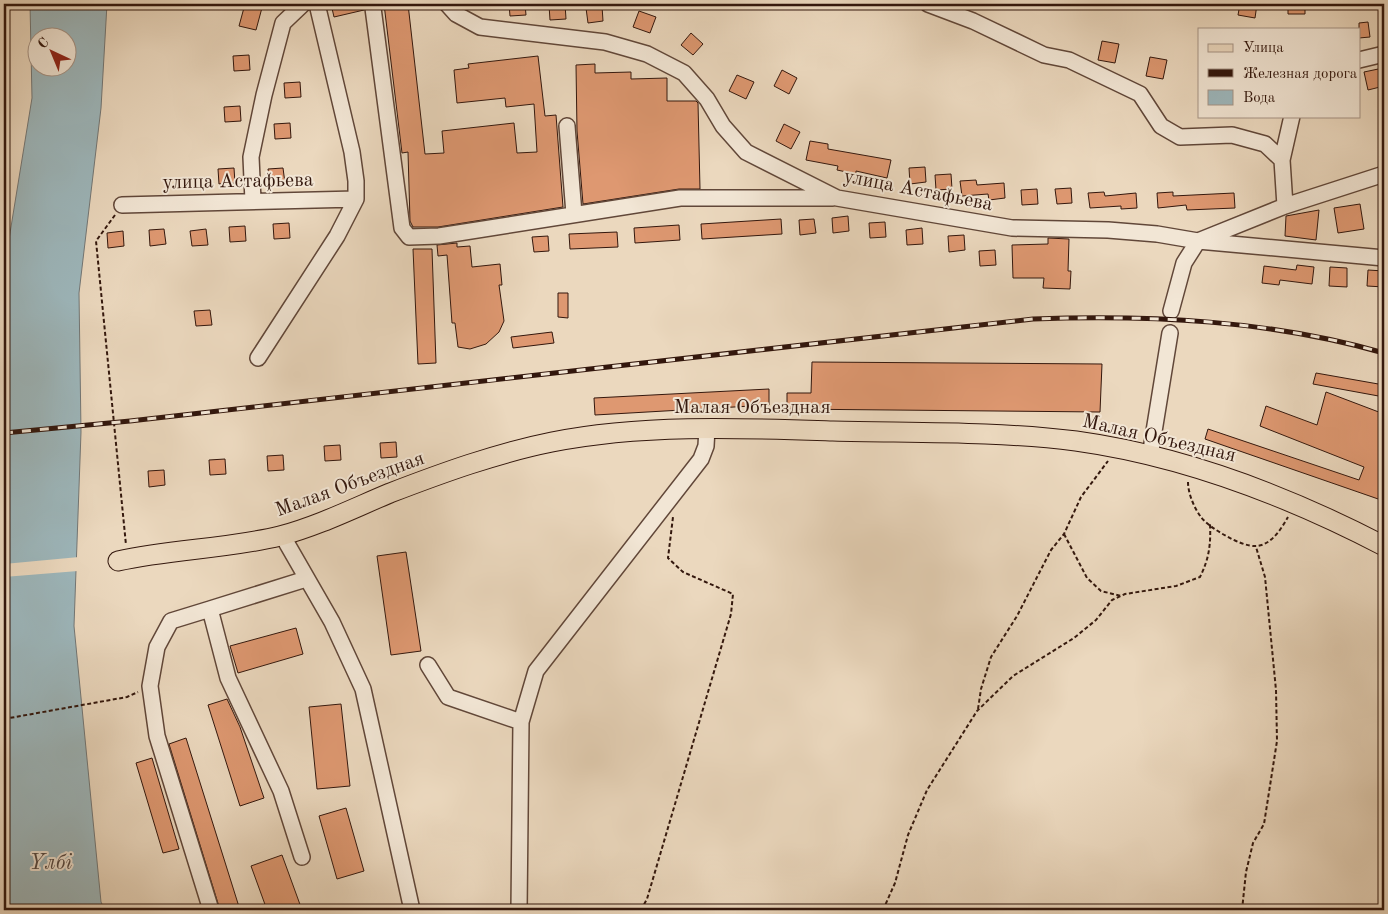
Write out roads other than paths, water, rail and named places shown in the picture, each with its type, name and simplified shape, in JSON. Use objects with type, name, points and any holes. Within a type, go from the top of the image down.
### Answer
[{"type":"main road","name":"Малая Объездная","points":[[123,560],[228,546],[282,535],[470,464],[553,442],[634,432],[707,428],[1008,436],[1075,441],[1150,456],[1241,482],[1296,504],[1384,546]]},
{"type":"street","points":[[254,202],[251,157],[264,95],[283,23],[303,4]]},
{"type":"street","points":[[258,358],[337,236],[356,199],[356,181],[352,152],[316,4]]},
{"type":"street","name":"улица Астафьева","points":[[447,4],[456,14],[480,27],[605,42],[647,54],[684,73],[707,98],[723,126],[746,152],[837,198],[1012,228],[1108,230],[1157,234],[1198,241],[1384,258]]},
{"type":"street","points":[[928,4],[973,21],[1044,55],[1069,60],[1140,94],[1161,126],[1180,138],[1232,135],[1265,144],[1282,160]]},
{"type":"street","points":[[373,8],[402,228],[405,234],[414,238],[439,236],[680,198],[837,198]]},
{"type":"street","points":[[1360,60],[1384,54]]},
{"type":"street","points":[[1286,206],[1282,160],[1292,118]]},
{"type":"street","points":[[567,126],[574,214]]},
{"type":"street","points":[[1171,311],[1184,263],[1198,241],[1286,206],[1384,174]]},
{"type":"street","name":"улица Астафьева","points":[[122,205],[356,199]]},
{"type":"street","points":[[1150,456],[1170,333]]},
{"type":"street","points":[[519,910],[520,722],[536,672],[701,459],[706,446],[707,428]]},
{"type":"street","points":[[282,535],[332,622],[363,689],[412,910]]},
{"type":"street","points":[[211,910],[157,736],[150,686],[157,647],[171,621],[306,579]]},
{"type":"street","points":[[210,608],[228,678],[282,791],[302,857]]},
{"type":"street","points":[[428,665],[448,697],[520,722]]},
{"type":"water","name":"Үлбі","points":[[30,4],[107,4],[101,108],[79,293],[81,432],[74,626],[101,902],[105,910],[4,910],[4,270],[32,98],[32,78],[78,78],[78,28],[31,28]]},
{"type":"railway","points":[[4,433],[130,421],[1033,319],[1122,318],[1210,322],[1297,333],[1384,353]]}]
